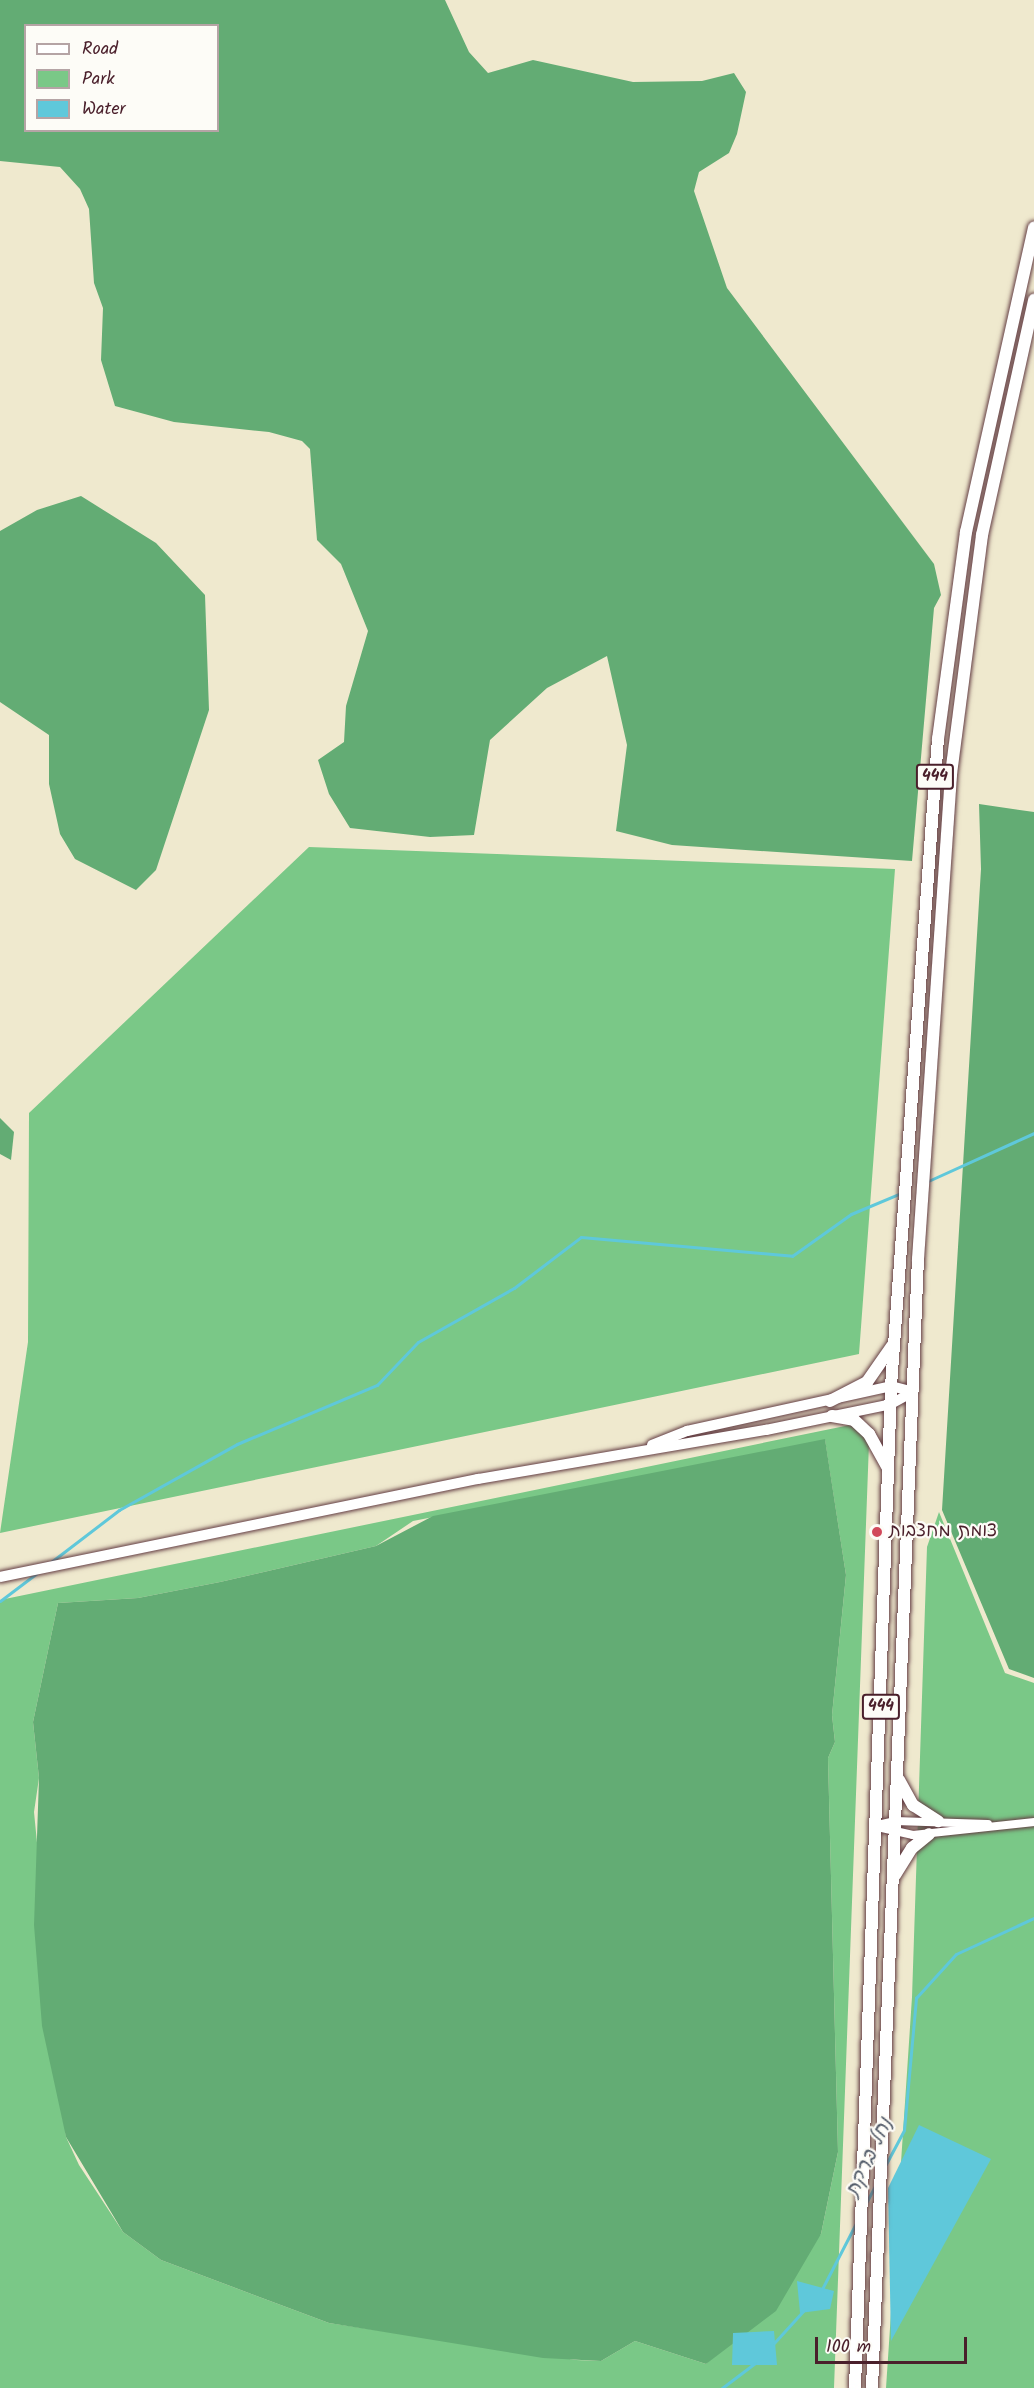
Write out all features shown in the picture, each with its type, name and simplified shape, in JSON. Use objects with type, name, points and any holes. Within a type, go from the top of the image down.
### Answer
[{"type":"main road","name":"444","points":[[855,2388],[873,1826],[891,1386],[942,708],[985,435],[1034,227]]},
{"type":"main road","name":"444","points":[[872,2388],[918,1259],[956,721],[982,535],[1034,300]]},
{"type":"main road","points":[[830,1401],[867,1382],[896,1336]]},
{"type":"main road","points":[[642,1449],[687,1431],[891,1386],[914,1392]]},
{"type":"main road","points":[[0,1577],[642,1449],[691,1445],[891,1404],[914,1392]]},
{"type":"main road","points":[[832,1416],[854,1420],[869,1434],[888,1470]]},
{"type":"main road","points":[[897,1776],[914,1805],[938,1821]]},
{"type":"main road","points":[[893,1878],[912,1848],[929,1834]]},
{"type":"street","points":[[873,1826],[895,1821],[1013,1825]]},
{"type":"street","points":[[873,1826],[895,1834],[929,1834],[1034,1822]]},
{"type":"green space","points":[[0,0],[445,0],[469,52],[488,73],[533,60],[633,82],[702,81],[734,73],[746,92],[737,134],[729,153],[699,172],[694,191],[727,288],[934,564],[941,595],[934,608],[912,861],[672,845],[616,831],[627,745],[607,656],[547,688],[490,740],[474,835],[430,837],[350,828],[329,794],[318,760],[344,742],[346,706],[368,631],[341,564],[317,540],[310,449],[302,441],[269,432],[174,422],[115,406],[101,360],[103,308],[94,283],[89,209],[80,189],[60,167],[0,161]]},
{"type":"green space","points":[[81,496],[156,543],[205,595],[209,710],[156,870],[136,890],[75,859],[60,834],[49,784],[49,735],[0,702],[0,531],[37,510]]},
{"type":"green space","points":[[979,804],[1034,812],[1034,1678],[1009,1669],[942,1510],[981,869]]},
{"type":"green space","points":[[309,847],[895,869],[859,1354],[0,1533],[28,1342],[29,1113]]},
{"type":"green space","points":[[0,1118],[14,1132],[11,1160],[0,1154]]},
{"type":"green space","points":[[850,1425],[865,1429],[869,1443],[834,2388],[0,2388],[0,1600]],"holes":[[[825,1440],[846,1575],[832,1715],[835,1742],[828,1758],[838,2152],[821,2234],[706,2364],[635,2341],[601,2361],[576,2360],[329,2323],[161,2260],[123,2232],[79,2165],[66,2137],[34,1812],[39,1778],[33,1722],[58,1603],[138,1598],[220,1582],[376,1546],[413,1521]]]},
{"type":"green space","points":[[825,1439],[846,1575],[832,1715],[835,1742],[828,1758],[838,2152],[821,2234],[776,2311],[706,2364],[635,2341],[601,2361],[543,2358],[329,2323],[161,2260],[123,2232],[66,2137],[42,2026],[34,1925],[39,1778],[33,1722],[58,1603],[138,1598],[220,1582],[376,1546],[433,1516]]},
{"type":"green space","points":[[939,1512],[1005,1673],[1034,1683],[1034,2388],[886,2388],[912,1997],[927,1547]]},
{"type":"water","points":[[919,2125],[991,2159],[891,2341],[888,2188]]},
{"type":"water","points":[[797,2281],[834,2291],[830,2309],[800,2313]]},
{"type":"water","points":[[774,2331],[777,2365],[732,2365],[733,2333]]},
{"type":"waterway","points":[[926,1182],[1034,1133]]},
{"type":"waterway","points":[[51,1562],[119,1510],[237,1444],[377,1385],[418,1342],[514,1288],[581,1237],[792,1256],[851,1214],[901,1193]]},
{"type":"waterway","points":[[0,1601],[37,1573]]},
{"type":"waterway","name":"נחל ברקת","points":[[886,2164],[904,2130],[916,1998],[956,1954],[1034,1918]]},
{"type":"waterway","name":"נחל ברקת","points":[[867,2201],[875,2186]]},
{"type":"waterway","name":"נחל ברקת","points":[[822,2289],[856,2223]]},
{"type":"waterway","name":"נחל ברקת","points":[[774,2343],[804,2310]]},
{"type":"waterway","name":"נחל ברקת","points":[[722,2388],[755,2363]]},
{"type":"place","name":"צומת מחצבות","points":[[877,1532]]}]
